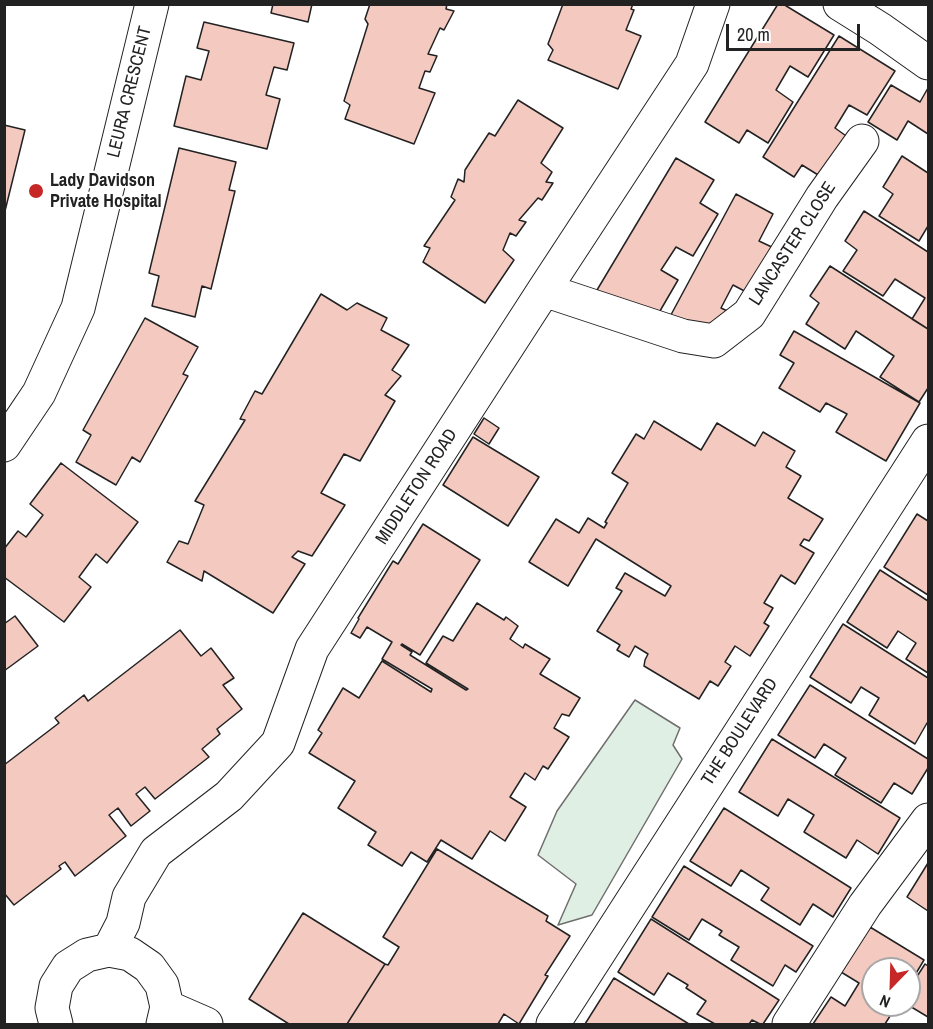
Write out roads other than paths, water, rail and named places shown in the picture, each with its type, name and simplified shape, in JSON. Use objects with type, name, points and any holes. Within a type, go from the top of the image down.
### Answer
[{"type":"street","name":"LEURA CRESCENT","points":[[4,445],[39,393],[78,308],[152,4]]},
{"type":"street","name":"MIDDLETON ROAD","points":[[109,950],[123,923],[129,897],[156,852],[229,796],[278,743],[312,649],[692,64],[713,4]]},
{"type":"street","points":[[840,4],[928,63]]},
{"type":"street","name":"LANCASTER CLOSE","points":[[544,290],[683,336],[714,341],[749,314],[822,197],[862,141]]},
{"type":"street","name":"THE BOULEVARD","points":[[553,1024],[928,441]]},
{"type":"street","points":[[789,1024],[865,905],[928,820]]},
{"type":"street","points":[[56,1024],[52,1008],[56,986],[68,967],[87,955],[109,950],[130,954],[149,967],[162,985],[165,1016],[206,1024]]},
{"type":"place","name":"Lady Davidson Private Hospital","points":[[36,191]]}]
